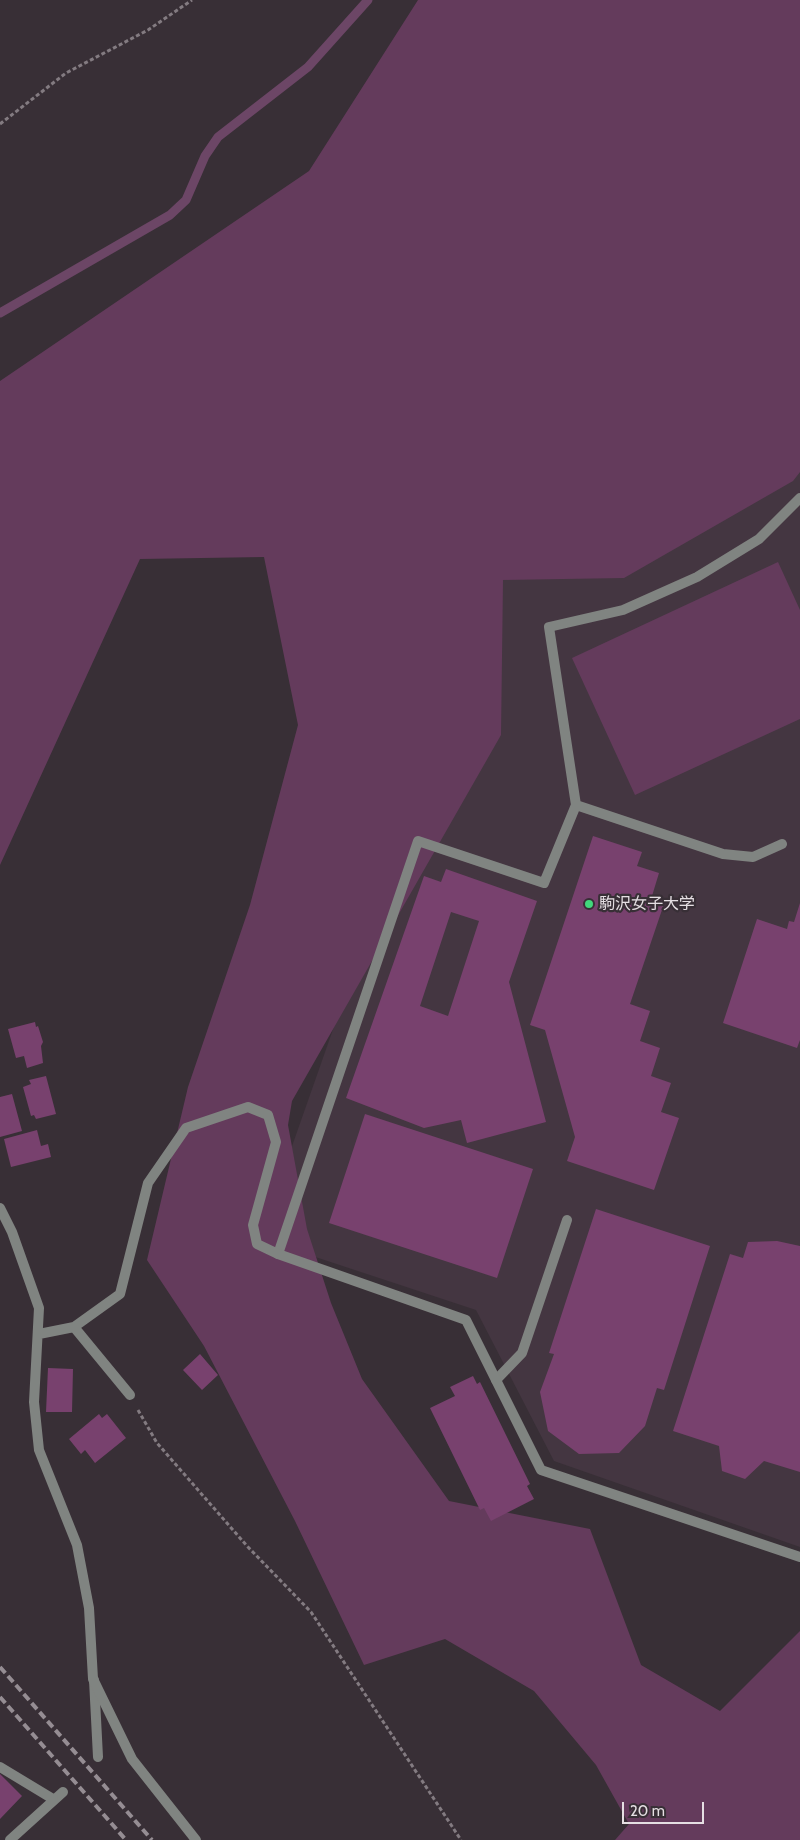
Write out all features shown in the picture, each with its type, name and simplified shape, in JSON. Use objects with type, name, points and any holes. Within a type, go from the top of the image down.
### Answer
[{"type":"street","points":[[278,1254],[418,841],[544,883],[576,805],[549,627],[623,610],[697,577],[760,539],[800,498]]},
{"type":"street","points":[[576,805],[723,854],[753,857],[782,844]]},
{"type":"street","points":[[39,1334],[74,1327],[120,1294],[148,1183],[186,1128],[248,1107],[268,1115],[276,1142],[253,1225],[257,1244],[278,1254],[466,1320],[542,1470],[800,1557]]},
{"type":"street","points":[[0,1208],[12,1232],[40,1308],[34,1402],[39,1450],[77,1545],[89,1608],[98,1757]]},
{"type":"street","points":[[496,1380],[522,1353],[567,1220]]},
{"type":"street","points":[[74,1327],[130,1395]]},
{"type":"street","points":[[94,1679],[132,1759],[196,1840]]},
{"type":"street","points":[[0,1767],[53,1799]]},
{"type":"street","points":[[10,1840],[53,1799],[63,1792]]},
{"type":"path","points":[[0,124],[66,73],[148,30],[192,0]]},
{"type":"path","points":[[130,1395],[158,1443],[246,1546],[311,1612],[461,1840]]},
{"type":"shaded area","points":[[418,0],[800,0],[800,472],[793,481],[624,578],[503,580],[501,735],[292,1101],[288,1125],[307,1229],[331,1303],[362,1379],[449,1501],[590,1529],[641,1665],[720,1711],[800,1631],[800,1840],[615,1840],[629,1824],[596,1765],[534,1691],[445,1639],[364,1665],[295,1521],[204,1346],[147,1260],[188,1087],[250,905],[298,725],[264,557],[140,559],[0,865],[0,381],[309,171]]},
{"type":"shaded area","name":"駒沢女子大学","points":[[800,430],[800,1547],[554,1461],[476,1310],[270,1242],[264,1226],[490,582]]},
{"type":"shaded area","points":[[778,562],[800,610],[800,719],[635,795],[572,658]]},
{"type":"building","points":[[593,836],[642,852],[637,866],[659,873],[652,896],[665,901],[630,1004],[650,1011],[640,1041],[660,1048],[651,1076],[671,1083],[661,1112],[679,1118],[654,1190],[567,1161],[575,1137],[545,1030],[530,1025]]},
{"type":"building","points":[[446,869],[537,901],[509,982],[546,1122],[467,1143],[461,1120],[424,1128],[346,1098],[424,876],[441,882]],"holes":[[[451,912],[479,921],[448,1016],[420,1006]]]},
{"type":"building","points":[[800,903],[800,1040],[797,1048],[723,1023],[757,919],[787,929],[789,921],[794,922]]},
{"type":"building","points":[[35,1022],[43,1042],[41,1046],[43,1063],[27,1068],[24,1056],[16,1058],[8,1029]]},
{"type":"building","points":[[46,1076],[56,1114],[36,1119],[34,1115],[31,1116],[23,1087],[31,1084],[29,1080]]},
{"type":"building","points":[[12,1094],[22,1131],[0,1137],[0,1097]]},
{"type":"building","points":[[365,1114],[533,1169],[497,1278],[329,1223]]},
{"type":"building","points":[[37,1130],[41,1146],[48,1144],[51,1157],[11,1167],[4,1139]]},
{"type":"building","points":[[596,1209],[710,1246],[664,1390],[657,1388],[645,1426],[619,1453],[579,1454],[548,1431],[540,1392],[554,1354],[549,1353]]},
{"type":"building","points":[[777,1241],[800,1246],[800,1472],[764,1461],[745,1479],[722,1471],[719,1446],[673,1431],[730,1254],[743,1258],[748,1242]]},
{"type":"building","points":[[200,1354],[218,1375],[202,1390],[183,1370]]},
{"type":"building","points":[[48,1368],[73,1369],[72,1412],[46,1412]]},
{"type":"building","points":[[473,1376],[477,1384],[480,1382],[530,1484],[527,1486],[534,1499],[491,1521],[484,1508],[480,1510],[430,1408],[455,1396],[450,1387]]},
{"type":"building","points":[[99,1414],[102,1418],[107,1414],[126,1438],[95,1463],[85,1450],[81,1454],[69,1439]]},
{"type":"building","points":[[0,1774],[22,1796],[0,1819]]},
{"type":"waterway","points":[[0,313],[170,215],[186,200],[205,156],[218,137],[308,67],[368,0]]},
{"type":"railway","points":[[0,1667],[152,1840]]},
{"type":"railway","points":[[0,1697],[126,1840]]},
{"type":"place","name":"駒沢女子大学","points":[[589,904]]}]
